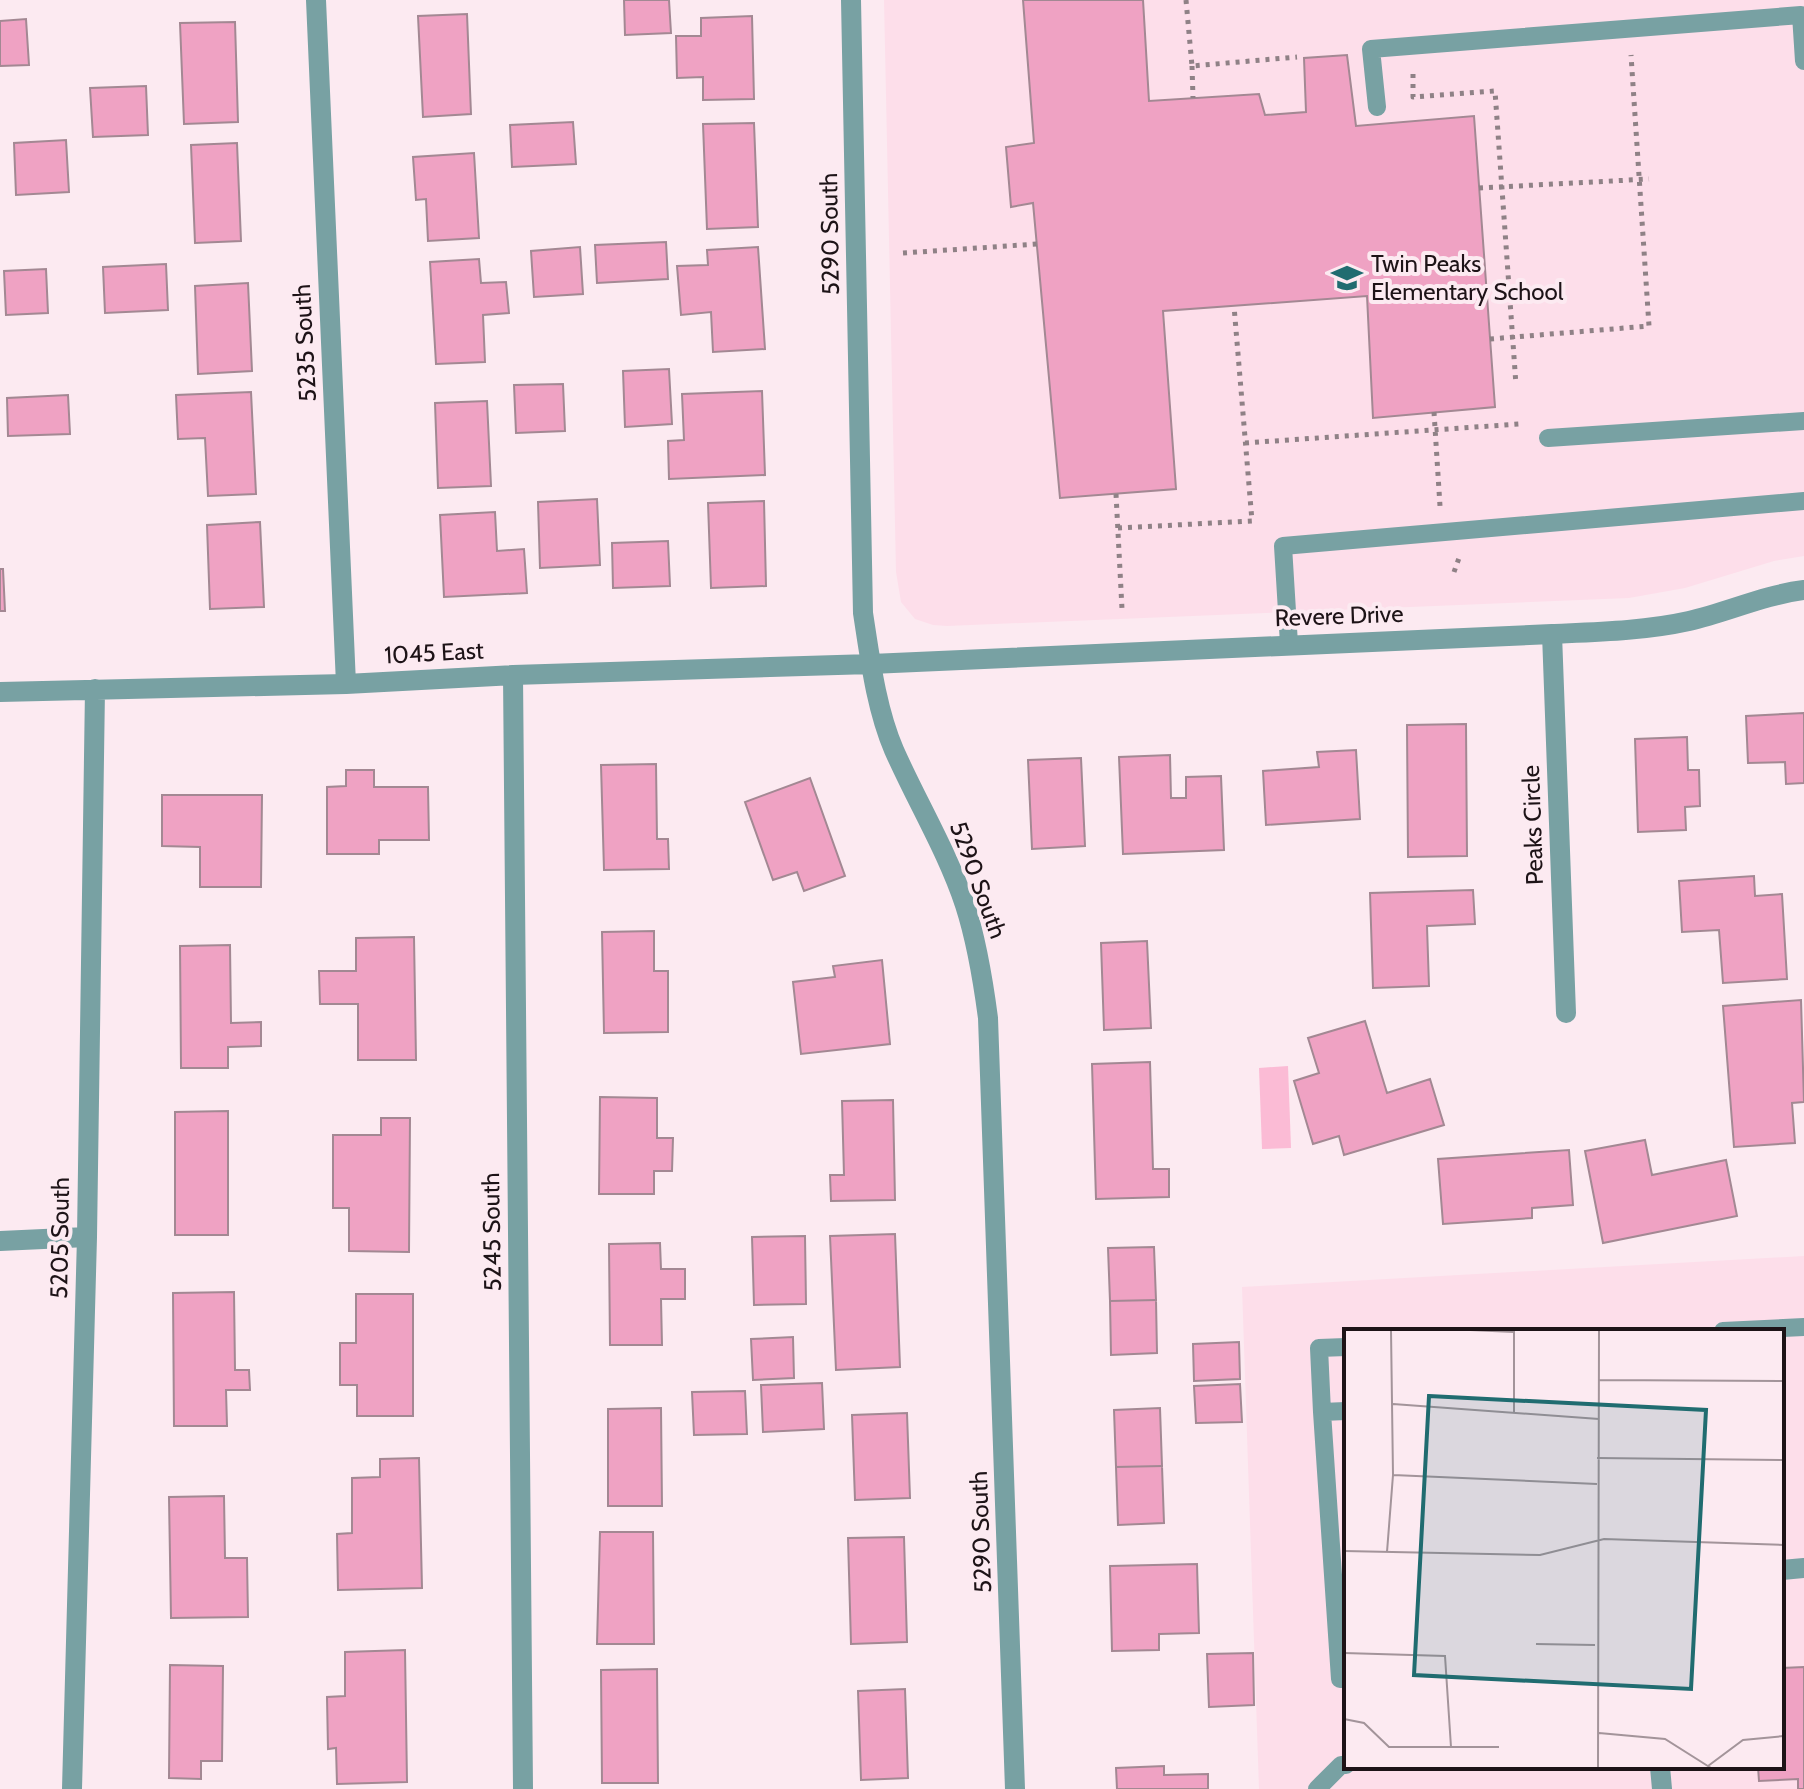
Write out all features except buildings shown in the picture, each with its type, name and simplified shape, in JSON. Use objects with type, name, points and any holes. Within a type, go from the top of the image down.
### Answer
[{"type":"street","name":"5235 South","points":[[316,0],[346,684]]},
{"type":"street","name":"5290 South","points":[[851,0],[863,613],[871,664],[893,748],[936,835],[964,903],[984,991],[991,1061],[1015,1789]]},
{"type":"street","name":"Revere Drive","points":[[871,664],[1633,630],[1687,621],[1780,593],[1804,590]]},
{"type":"street","name":"Peaks Circle","points":[[1552,634],[1566,1013]]},
{"type":"street","name":"1045 East","points":[[0,692],[346,684],[513,675],[871,664]]},
{"type":"street","name":"5245 South","points":[[513,675],[523,1789]]},
{"type":"street","name":"5205 South","points":[[72,1789],[87,1237],[95,689]]},
{"type":"street","points":[[0,1241],[87,1237]]},
{"type":"street","points":[[1784,1570],[1804,1568]]},
{"type":"street","points":[[1660,1769],[1662,1789]]},
{"type":"lane","points":[[1377,107],[1371,49],[1801,15],[1804,61]]},
{"type":"lane","points":[[1548,438],[1804,421]]},
{"type":"lane","points":[[1289,644],[1283,546],[1804,501]]},
{"type":"lane","points":[[1764,1329],[1804,1327]]},
{"type":"lane","points":[[1344,1347],[1319,1348],[1340,1679],[1344,1679]]},
{"type":"lane","points":[[1322,1412],[1344,1411]]},
{"type":"lane","points":[[1317,1789],[1344,1765]]},
{"type":"path","points":[[1186,0],[1193,98]]},
{"type":"path","points":[[1490,339],[1649,326],[1630,45]]},
{"type":"path","points":[[1192,66],[1297,57]]},
{"type":"path","points":[[1412,65],[1413,97],[1495,91],[1516,385]]},
{"type":"path","points":[[1479,188],[1649,179]]},
{"type":"path","points":[[903,253],[1037,244]]},
{"type":"path","points":[[1118,528],[1252,521],[1234,306]]},
{"type":"path","points":[[1434,412],[1440,507]]},
{"type":"path","points":[[1245,443],[1519,424]]},
{"type":"path","points":[[1116,494],[1122,609]]},
{"type":"shaded area","name":"Twin Peaks Elementary School","points":[[884,0],[1804,0],[1804,556],[1774,561],[1685,588],[1629,598],[947,626],[915,619],[901,602],[896,572]]},
{"type":"shaded area","points":[[1288,1066],[1291,1148],[1262,1149],[1259,1068]]},
{"type":"shaded area","points":[[1804,1256],[1804,1789],[1259,1789],[1242,1287]]},
{"type":"place","name":"Twin Peaks Elementary School","points":[[1347,278]]}]
